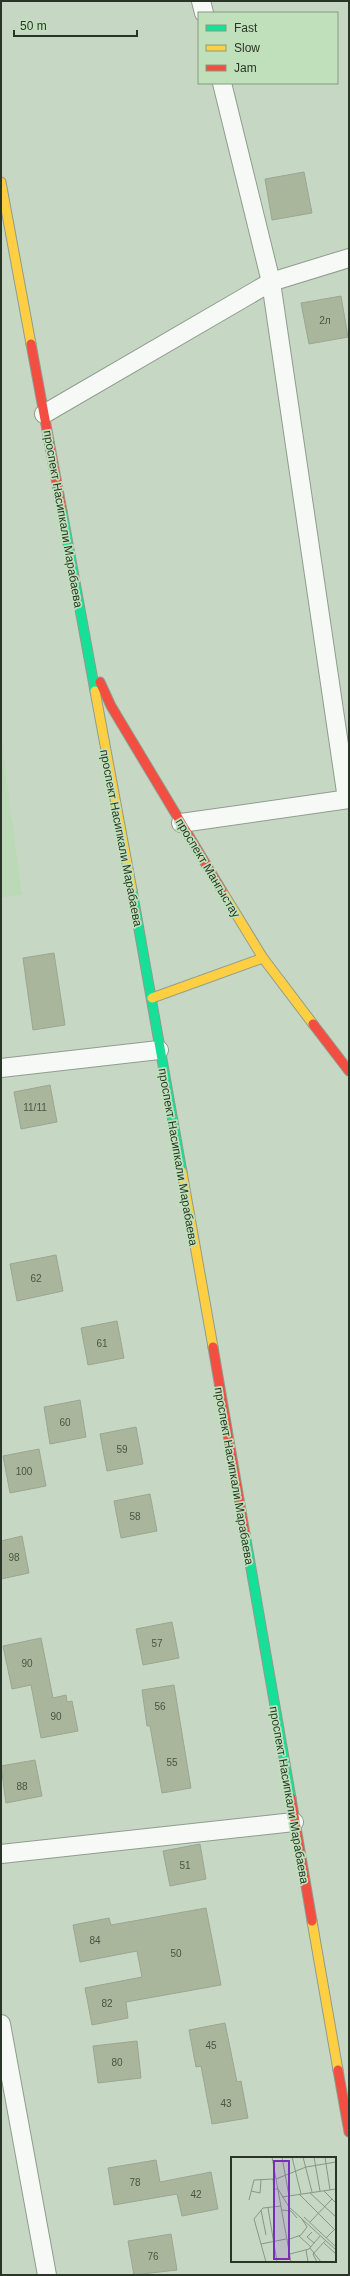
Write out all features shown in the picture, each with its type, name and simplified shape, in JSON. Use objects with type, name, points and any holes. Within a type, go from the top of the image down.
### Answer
[{"type":"main road","name":"проспект Насипкали Марабаева","points":[[1,182],[152,998],[349,2132]]},
{"type":"main road","name":"проспект Мангыстау","points":[[87,652],[111,706],[263,958],[349,1071]]},
{"type":"main road","points":[[152,998],[263,958]]},
{"type":"street","points":[[201,1],[204,12]]},
{"type":"street","points":[[181,823],[348,799],[271,282],[222,84]]},
{"type":"street","points":[[44,414],[271,282],[349,258]]},
{"type":"street","points":[[1,1068],[160,1050]]},
{"type":"street","points":[[1,1854],[294,1822]]},
{"type":"street","points":[[1,2024],[47,2275]]},
{"type":"shaded area","points":[[1,738],[22,895],[1,897]]},
{"type":"building","points":[[304,172],[312,213],[272,220],[265,179]]},
{"type":"building","points":[[341,296],[348,337],[309,344],[301,303]]},
{"type":"building","points":[[54,953],[65,1025],[33,1030],[23,958]]},
{"type":"building","points":[[50,1085],[57,1122],[21,1129],[14,1092]]},
{"type":"building","points":[[56,1255],[63,1291],[17,1301],[10,1264]]},
{"type":"building","points":[[117,1321],[124,1358],[88,1365],[81,1328]]},
{"type":"building","points":[[80,1400],[86,1437],[50,1444],[44,1407]]},
{"type":"building","points":[[136,1427],[143,1464],[107,1471],[100,1434]]},
{"type":"building","points":[[39,1449],[46,1486],[10,1493],[3,1456]]},
{"type":"building","points":[[150,1494],[157,1531],[121,1538],[114,1501]]},
{"type":"building","points":[[22,1536],[29,1573],[1,1579],[1,1541]]},
{"type":"building","points":[[172,1622],[179,1658],[143,1665],[136,1629]]},
{"type":"building","points":[[41,1638],[53,1698],[66,1695],[67,1702],[72,1701],[78,1731],[41,1738],[31,1685],[12,1689],[3,1646]]},
{"type":"building","points":[[174,1685],[191,1788],[162,1793],[150,1726],[147,1726],[142,1690]]},
{"type":"building","points":[[35,1760],[42,1796],[6,1803],[1,1766]]},
{"type":"building","points":[[200,1844],[206,1879],[170,1886],[163,1851]]},
{"type":"building","points":[[206,1908],[221,1985],[126,2002],[128,2018],[92,2025],[85,1988],[142,1977],[137,1951],[80,1962],[73,1925],[109,1918],[111,1925]]},
{"type":"building","points":[[225,2023],[237,2082],[241,2081],[248,2118],[212,2124],[201,2066],[196,2067],[189,2030]]},
{"type":"building","points":[[137,2041],[141,2078],[98,2083],[93,2046]]},
{"type":"building","points":[[156,2160],[160,2182],[211,2172],[218,2209],[182,2216],[177,2194],[114,2205],[108,2168]]},
{"type":"building","points":[[171,2234],[177,2270],[134,2275],[128,2241]]},
{"type":"traffic: fast","points":[[62,511],[95,691]]},
{"type":"traffic: fast","points":[[132,890],[182,1172]]},
{"type":"traffic: fast","points":[[245,1534],[291,1798]]},
{"type":"traffic: slow","points":[[1,182],[31,344]]},
{"type":"traffic: slow","points":[[95,691],[132,890]]},
{"type":"traffic: slow","points":[[222,891],[263,958],[313,1024]]},
{"type":"traffic: slow","points":[[152,998],[263,958]]},
{"type":"traffic: slow","points":[[182,1172],[213,1347]]},
{"type":"traffic: slow","points":[[312,1921],[338,2070]]},
{"type":"traffic: jam","points":[[31,344],[62,511]]},
{"type":"traffic: jam","points":[[100,682],[111,706],[222,891]]},
{"type":"traffic: jam","points":[[313,1024],[349,1071]]},
{"type":"traffic: jam","points":[[213,1347],[245,1534]]},
{"type":"traffic: jam","points":[[291,1798],[312,1921]]},
{"type":"traffic: jam","points":[[338,2070],[349,2132]]}]
